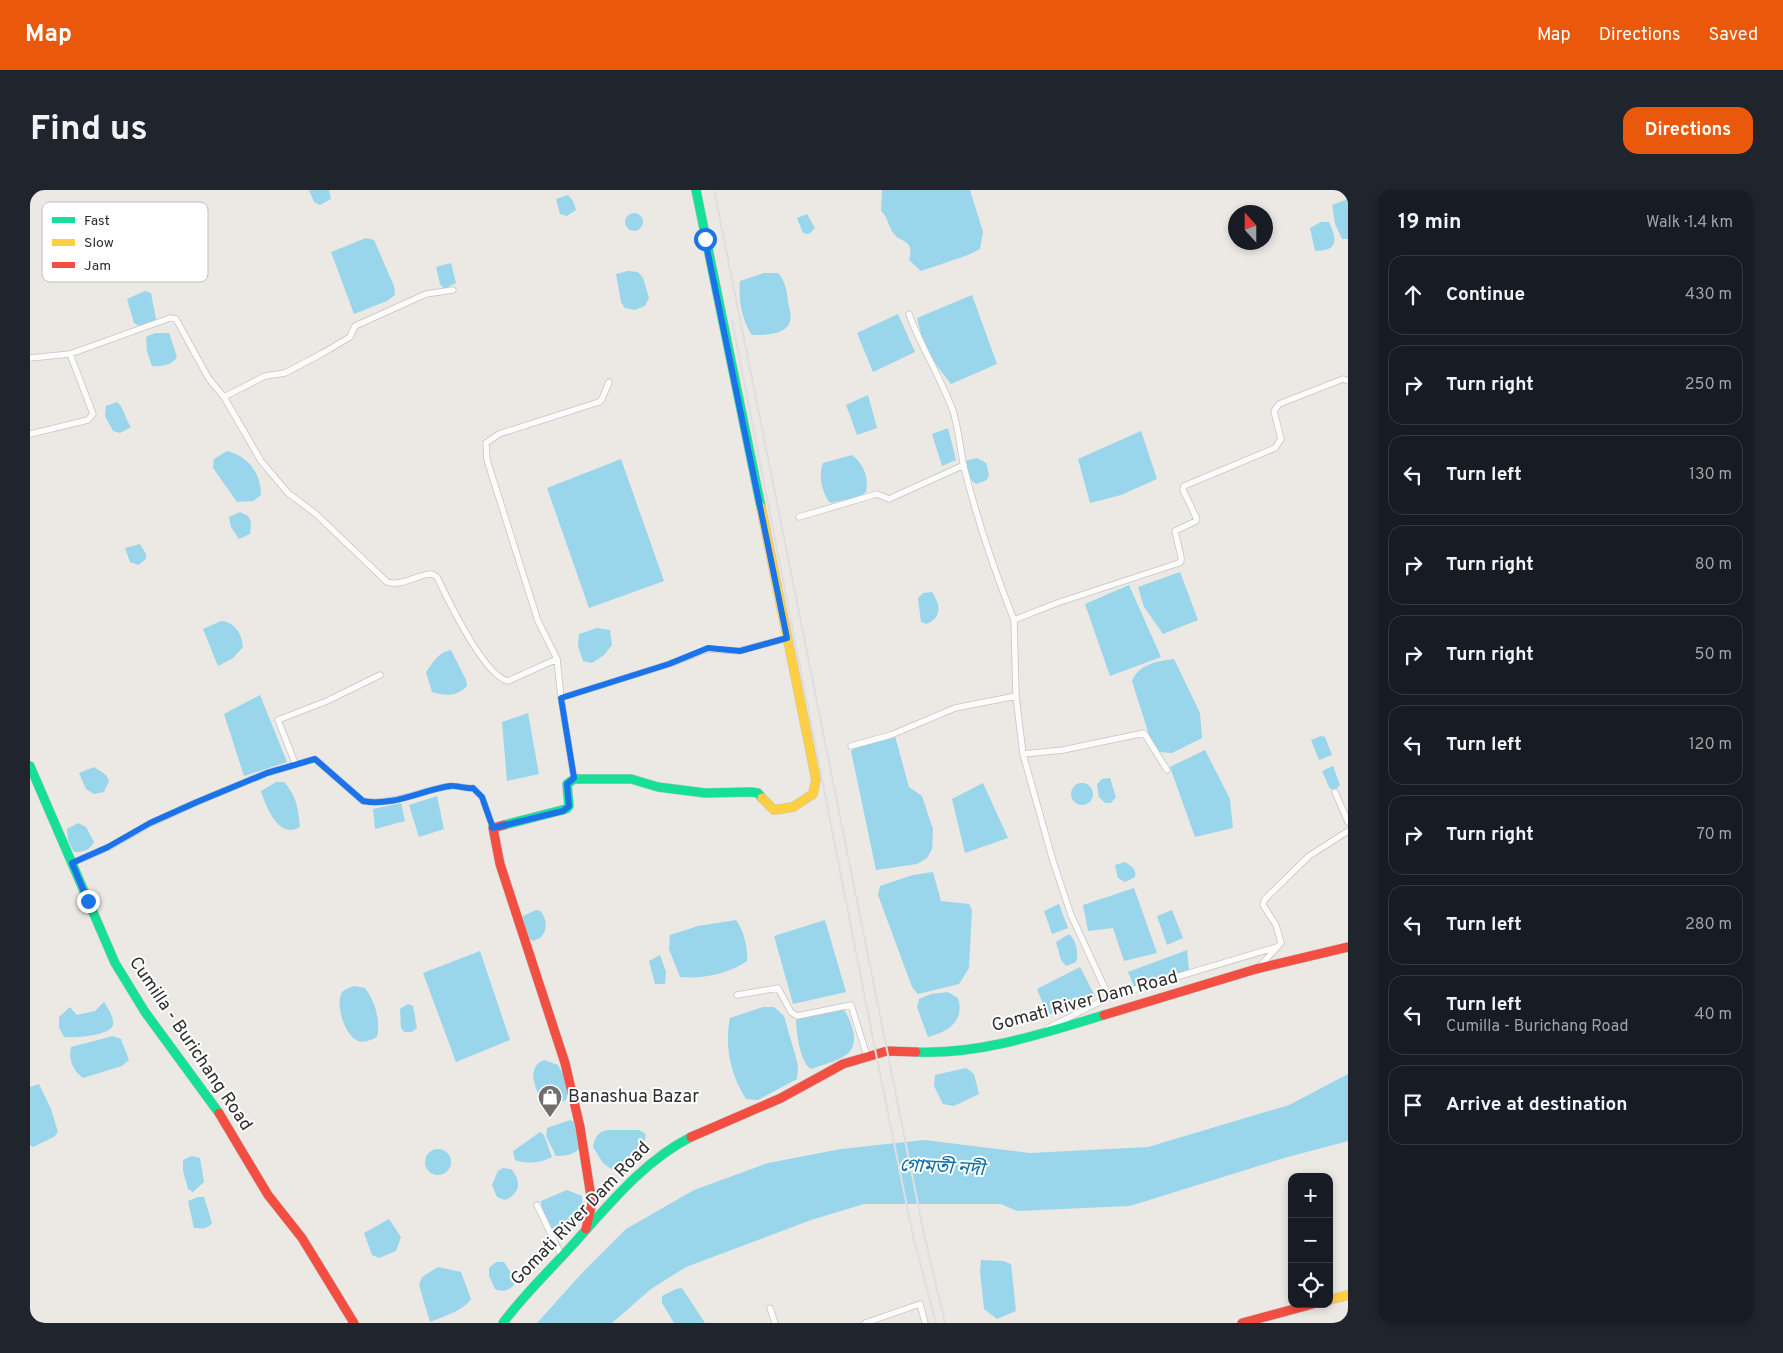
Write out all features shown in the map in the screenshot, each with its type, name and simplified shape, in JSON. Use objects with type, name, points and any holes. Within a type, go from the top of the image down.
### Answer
[{"type":"main road","points":[[586,1229],[592,1203],[580,1126],[565,1064],[500,864],[493,828],[566,809],[569,806],[567,784],[574,778],[631,779],[658,786],[715,794],[758,793],[770,808],[775,810],[792,807],[810,798],[814,792],[816,779],[696,190]]},
{"type":"main road","name":"Cumilla - Burichang Road","points":[[30,766],[115,963],[145,1012],[224,1119],[268,1195],[302,1238],[354,1323]]},
{"type":"main road","name":"Gomati River Dam Road","points":[[502,1323],[520,1300],[562,1257],[607,1206],[663,1153],[679,1143],[765,1105],[843,1064],[896,1049],[939,1053],[1031,1037],[1256,969],[1348,947]]},
{"type":"main road","points":[[1333,1299],[1348,1295]]},
{"type":"main road","points":[[1242,1323],[1298,1308]]},
{"type":"street","points":[[224,397],[265,376],[285,374],[351,335],[355,326],[369,319],[426,294],[453,290]]},
{"type":"street","points":[[909,314],[953,411],[961,443],[964,466],[998,581],[1014,620],[1016,696],[1023,754],[1053,861],[1071,915],[1109,998]]},
{"type":"street","points":[[30,358],[70,354],[170,318],[176,319],[210,379],[224,397],[261,461],[288,493],[316,514],[386,582],[400,583],[426,574],[432,574],[437,577],[460,623],[488,666],[501,680],[508,681],[557,660]]},
{"type":"street","points":[[30,434],[88,420],[92,416],[70,354]]},
{"type":"street","points":[[1014,620],[1057,603],[1182,561],[1175,531],[1196,522],[1196,517],[1183,490],[1184,486],[1275,448],[1280,439],[1274,411],[1279,404],[1343,379],[1348,381]]},
{"type":"street","points":[[574,778],[557,660],[538,621],[487,460],[486,443],[500,434],[598,402],[602,399],[609,382]]},
{"type":"street","points":[[799,517],[877,494],[889,499],[964,466]]},
{"type":"street","points":[[561,698],[669,664],[708,648],[740,651],[787,638]]},
{"type":"street","points":[[295,764],[278,720],[327,701],[380,675]]},
{"type":"street","points":[[851,746],[891,735],[955,708],[1016,696]]},
{"type":"street","points":[[1023,754],[1063,750],[1144,734],[1167,770]]},
{"type":"street","points":[[72,863],[108,847],[150,823],[197,802],[295,764],[315,759],[319,760],[355,796],[370,802],[394,800],[452,786],[462,789],[473,788],[482,797],[493,828]]},
{"type":"street","points":[[1335,792],[1348,822]]},
{"type":"street","points":[[1256,969],[1278,947],[1281,938],[1263,902],[1309,856],[1348,831]]},
{"type":"street","points":[[1031,1037],[1109,998],[1278,947]]},
{"type":"street","points":[[737,995],[778,988],[791,1012],[797,1016],[851,1004],[867,1056]]},
{"type":"street","points":[[537,1205],[562,1257]]},
{"type":"street","points":[[865,1323],[920,1304],[925,1323]]},
{"type":"street","points":[[770,1308],[775,1323]]},
{"type":"water","points":[[309,190],[329,190],[331,199],[320,205],[314,202]]},
{"type":"water","points":[[882,190],[970,190],[983,232],[980,249],[921,271],[909,260],[909,245],[897,237],[881,211]]},
{"type":"water","points":[[568,195],[573,201],[576,210],[567,216],[560,214],[556,199]]},
{"type":"water","points":[[1348,199],[1348,239],[1342,239],[1335,224],[1332,205]]},
{"type":"water","points":[[634,213],[640,216],[643,222],[640,228],[634,231],[628,228],[625,222],[628,216]]},
{"type":"water","points":[[807,214],[815,228],[809,234],[803,233],[797,218]]},
{"type":"water","points":[[1321,222],[1329,222],[1334,234],[1334,243],[1328,249],[1315,251],[1310,228]]},
{"type":"water","points":[[366,238],[374,240],[394,286],[395,295],[387,301],[354,314],[331,252]]},
{"type":"water","points":[[451,263],[456,283],[444,289],[440,284],[436,267]]},
{"type":"water","points":[[628,271],[638,272],[643,278],[649,298],[645,306],[635,310],[625,308],[621,302],[616,274]]},
{"type":"water","points":[[764,273],[778,273],[782,279],[791,319],[788,326],[780,332],[752,335],[742,309],[740,281]]},
{"type":"water","points":[[145,291],[151,293],[156,319],[142,327],[134,323],[127,299]]},
{"type":"water","points":[[972,295],[997,364],[951,384],[925,350],[917,318]]},
{"type":"water","points":[[898,314],[915,352],[873,372],[857,333]]},
{"type":"water","points":[[155,333],[169,333],[177,357],[170,364],[152,366],[147,351],[146,337]]},
{"type":"water","points":[[868,395],[877,428],[857,435],[846,405]]},
{"type":"water","points":[[117,402],[131,427],[120,433],[113,431],[105,416],[106,406]]},
{"type":"water","points":[[948,428],[956,460],[942,466],[932,434]]},
{"type":"water","points":[[1141,431],[1157,479],[1121,495],[1090,503],[1078,459]]},
{"type":"water","points":[[227,451],[247,461],[256,473],[261,495],[253,501],[237,502],[213,468],[214,459]]},
{"type":"water","points":[[852,455],[865,472],[866,492],[859,497],[830,503],[822,484],[821,473],[823,463]]},
{"type":"water","points":[[977,458],[986,463],[989,474],[987,480],[976,484],[971,480],[965,461]]},
{"type":"water","points":[[621,459],[664,581],[589,608],[547,488]]},
{"type":"water","points":[[240,512],[248,516],[251,522],[250,534],[239,539],[231,527],[229,517]]},
{"type":"water","points":[[140,544],[146,554],[146,559],[138,565],[130,562],[125,548]]},
{"type":"water","points":[[1180,572],[1198,620],[1163,634],[1144,607],[1138,587]]},
{"type":"water","points":[[1129,585],[1161,657],[1110,676],[1085,604]]},
{"type":"water","points":[[932,592],[937,602],[938,611],[935,618],[926,624],[921,622],[918,598],[923,593]]},
{"type":"water","points":[[221,621],[237,629],[243,647],[233,658],[218,666],[203,629]]},
{"type":"water","points":[[597,628],[610,630],[612,645],[604,655],[592,663],[583,661],[578,646],[579,634]]},
{"type":"water","points":[[451,650],[466,680],[467,686],[463,690],[451,695],[432,692],[426,672],[439,655]]},
{"type":"water","points":[[1174,659],[1200,713],[1202,738],[1172,753],[1158,752],[1149,735],[1132,681],[1135,675],[1144,667],[1156,662]]},
{"type":"water","points":[[260,695],[287,762],[244,776],[224,714]]},
{"type":"water","points":[[528,713],[539,774],[507,781],[502,722]]},
{"type":"water","points":[[895,736],[909,787],[922,796],[933,829],[932,849],[927,858],[917,864],[876,870],[851,751],[856,747]]},
{"type":"water","points":[[1321,736],[1325,737],[1332,755],[1319,760],[1311,740]]},
{"type":"water","points":[[1205,750],[1230,799],[1233,828],[1195,837],[1170,767]]},
{"type":"water","points":[[1333,766],[1340,785],[1336,789],[1330,789],[1322,771]]},
{"type":"water","points":[[94,767],[106,775],[109,781],[104,792],[94,794],[86,789],[79,773]]},
{"type":"water","points":[[1110,778],[1116,797],[1111,803],[1105,803],[1099,797],[1097,784],[1102,779]]},
{"type":"water","points":[[276,782],[284,782],[292,792],[300,827],[292,830],[286,829],[274,820],[270,813],[261,791]]},
{"type":"water","points":[[983,783],[1008,838],[965,853],[952,799]]},
{"type":"water","points":[[1082,783],[1090,786],[1093,794],[1090,802],[1082,805],[1074,802],[1071,794],[1074,786]]},
{"type":"water","points":[[437,796],[444,829],[419,837],[409,805]]},
{"type":"water","points":[[401,803],[405,821],[375,829],[373,809]]},
{"type":"water","points":[[78,823],[86,827],[94,842],[86,850],[74,852],[68,840],[67,829]]},
{"type":"water","points":[[1125,862],[1133,868],[1135,877],[1125,882],[1118,878],[1115,865]]},
{"type":"water","points":[[933,872],[941,901],[969,904],[972,910],[969,968],[959,984],[918,994],[912,987],[878,895],[880,886],[913,875]]},
{"type":"water","points":[[1134,888],[1157,953],[1124,961],[1113,928],[1088,931],[1083,905]]},
{"type":"water","points":[[1059,904],[1068,928],[1052,934],[1044,911]]},
{"type":"water","points":[[536,910],[541,911],[546,925],[543,935],[533,941],[527,938],[523,916]]},
{"type":"water","points":[[1172,910],[1183,938],[1167,945],[1157,916]]},
{"type":"water","points":[[736,920],[745,940],[747,961],[740,966],[715,975],[680,977],[669,949],[670,935],[698,926]]},
{"type":"water","points":[[825,920],[846,992],[793,1004],[774,936]]},
{"type":"water","points":[[1069,934],[1075,943],[1077,958],[1076,962],[1066,966],[1061,960],[1056,942]]},
{"type":"water","points":[[1187,950],[1189,970],[1135,989],[1128,972]]},
{"type":"water","points":[[480,951],[510,1040],[456,1062],[423,973]]},
{"type":"water","points":[[660,955],[666,972],[665,984],[655,984],[649,961]]},
{"type":"water","points":[[1080,967],[1095,996],[1057,1013],[1047,1014],[1037,989]]},
{"type":"water","points":[[354,986],[365,988],[372,999],[376,1011],[377,1037],[368,1041],[360,1042],[353,1038],[346,1027],[341,1013],[341,994]]},
{"type":"water","points":[[948,992],[958,998],[960,1006],[957,1019],[948,1029],[928,1037],[917,1007],[919,999],[931,994]]},
{"type":"water","points":[[104,1002],[113,1019],[113,1025],[110,1029],[91,1036],[64,1037],[59,1027],[59,1017],[70,1007],[77,1015],[95,1011]]},
{"type":"water","points":[[408,1004],[413,1006],[417,1028],[412,1032],[404,1032],[401,1028],[400,1009]]},
{"type":"water","points":[[763,1007],[774,1007],[784,1016],[798,1065],[797,1079],[758,1100],[746,1099],[736,1081],[728,1050],[730,1018]]},
{"type":"water","points":[[840,1008],[847,1014],[854,1035],[850,1051],[845,1056],[811,1069],[807,1066],[801,1053],[796,1018]]},
{"type":"water","points":[[113,1036],[121,1039],[129,1060],[122,1066],[83,1078],[76,1072],[70,1056],[71,1047]]},
{"type":"water","points":[[544,1060],[558,1065],[567,1086],[566,1100],[554,1105],[544,1105],[534,1081],[533,1074],[535,1069]]},
{"type":"water","points":[[966,1068],[974,1074],[979,1094],[954,1106],[943,1104],[934,1086],[935,1075]]},
{"type":"water","name":"গোমতী নদী","points":[[1348,1074],[1348,1141],[1284,1158],[1130,1206],[1017,1211],[1001,1204],[864,1204],[811,1220],[686,1267],[651,1289],[612,1323],[537,1323],[583,1272],[626,1229],[694,1190],[768,1163],[841,1149],[924,1140],[1030,1153],[1148,1147],[1289,1105]]},
{"type":"water","points":[[39,1084],[51,1109],[58,1132],[54,1137],[33,1147],[30,1145],[30,1087]]},
{"type":"water","points":[[570,1120],[575,1122],[581,1147],[576,1152],[556,1156],[546,1136],[547,1128]]},
{"type":"water","points":[[608,1130],[639,1130],[646,1134],[645,1140],[635,1157],[614,1171],[603,1163],[593,1147],[598,1136]]},
{"type":"water","points":[[540,1132],[544,1135],[552,1157],[534,1162],[515,1160],[513,1151]]},
{"type":"water","points":[[438,1149],[447,1153],[451,1162],[447,1171],[438,1175],[429,1171],[425,1162],[429,1153]]},
{"type":"water","points":[[192,1156],[200,1158],[204,1182],[193,1192],[188,1189],[183,1171],[183,1160]]},
{"type":"water","points":[[503,1168],[511,1169],[518,1182],[518,1187],[514,1194],[505,1200],[497,1197],[492,1185],[498,1171]]},
{"type":"water","points":[[567,1190],[582,1196],[582,1207],[577,1221],[568,1235],[558,1238],[543,1216],[541,1201]]},
{"type":"water","points":[[204,1197],[212,1223],[204,1228],[194,1228],[188,1201]]},
{"type":"water","points":[[389,1219],[401,1237],[396,1251],[379,1258],[372,1255],[364,1233]]},
{"type":"water","points":[[981,1260],[1003,1261],[1011,1264],[1016,1311],[997,1319],[984,1309],[980,1272]]},
{"type":"water","points":[[496,1262],[504,1262],[514,1278],[514,1285],[507,1290],[495,1289],[489,1276],[489,1268]]},
{"type":"water","points":[[438,1267],[461,1272],[471,1299],[458,1310],[430,1322],[419,1285],[422,1277]]},
{"type":"water","points":[[682,1288],[705,1323],[674,1323],[662,1303],[662,1296]]},
{"type":"railway","points":[[714,190],[924,1234],[945,1323]]},
{"type":"railway","points":[[732,320],[913,1236],[936,1323]]},
{"type":"traffic: fast","points":[[696,190],[761,507]]},
{"type":"traffic: fast","points":[[30,766],[115,963],[145,1012],[219,1113]]},
{"type":"traffic: fast","points":[[504,825],[566,809],[569,806],[567,784],[574,779],[631,779],[658,787],[705,793],[758,793],[762,798]]},
{"type":"traffic: fast","points":[[916,1052],[940,1052],[988,1046],[1035,1035],[1104,1015]]},
{"type":"traffic: fast","points":[[503,1323],[526,1295],[624,1188],[673,1147],[691,1137]]},
{"type":"traffic: slow","points":[[761,507],[816,779],[813,794],[793,807],[774,810],[762,798]]},
{"type":"traffic: slow","points":[[1333,1299],[1348,1295]]},
{"type":"traffic: jam","points":[[504,825],[493,828],[500,864],[565,1063],[580,1127],[592,1203],[586,1229]]},
{"type":"traffic: jam","points":[[1104,1015],[1256,969],[1348,947]]},
{"type":"traffic: jam","points":[[691,1137],[781,1098],[843,1064],[887,1051],[916,1052]]},
{"type":"traffic: jam","points":[[219,1113],[268,1195],[302,1238],[354,1323]]},
{"type":"traffic: jam","points":[[1242,1323],[1298,1308]]},
{"type":"place","name":"Banashua Bazar","points":[[550,1118]]},
{"type":"route","points":[[88,901],[72,863],[108,847],[150,823],[181,811],[197,802],[267,773],[315,759],[319,760],[355,796],[363,801],[394,800],[452,786],[462,789],[473,788],[482,797],[493,828],[563,811],[569,806],[567,784],[574,778],[561,698],[669,664],[708,648],[734,652],[787,638],[705,239]]}]
